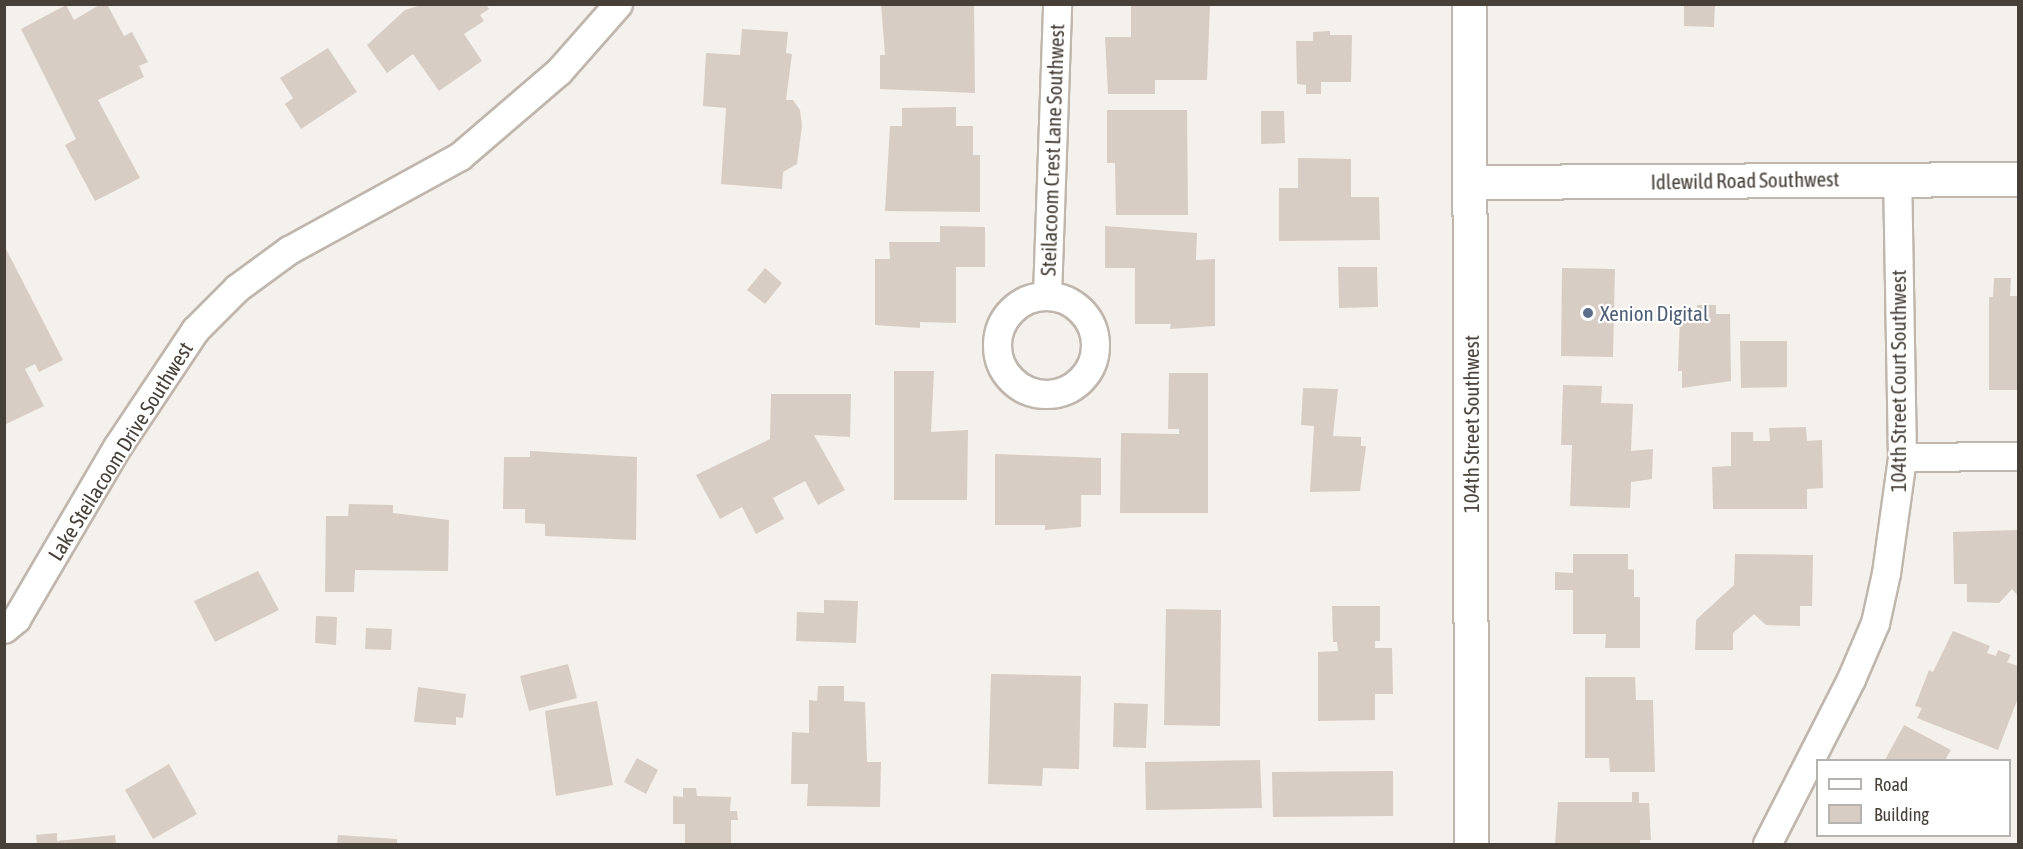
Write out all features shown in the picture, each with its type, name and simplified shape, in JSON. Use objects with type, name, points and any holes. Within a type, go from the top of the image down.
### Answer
[{"type":"street","name":"Lake Steilacoom Drive Southwest","points":[[4,629],[16,619],[117,447],[195,330],[237,288],[289,250],[460,156],[559,71],[618,4]]},
{"type":"street","name":"Steilacoom Crest Lane Southwest","points":[[1047,295],[1058,4]]},
{"type":"street","name":"104th Street Southwest","points":[[1469,4],[1471,844]]},
{"type":"street","name":"104th Street Court Southwest","points":[[1767,844],[1875,623],[1898,502],[1902,457],[1897,178]]},
{"type":"street","name":"Idlewild Road Southwest","points":[[1471,182],[2019,179]]},
{"type":"street","points":[[1902,457],[2019,456]]},
{"type":"building","points":[[101,4],[107,4],[124,36],[132,32],[148,62],[139,66],[144,77],[98,100],[140,178],[95,201],[65,145],[76,139],[21,29],[66,5],[74,20]]},
{"type":"building","points":[[424,4],[486,4],[489,9],[480,15],[484,21],[464,34],[482,61],[439,91],[413,54],[387,73],[367,45],[405,10]]},
{"type":"building","points":[[881,4],[974,4],[975,93],[880,89],[880,55],[885,55]]},
{"type":"building","points":[[1131,4],[1210,4],[1207,80],[1155,80],[1155,94],[1108,94],[1105,37],[1131,37]]},
{"type":"building","points":[[1684,4],[1715,4],[1714,27],[1684,26]]},
{"type":"building","points":[[742,29],[788,32],[786,53],[792,54],[786,100],[793,100],[800,110],[802,126],[797,164],[783,172],[782,189],[721,184],[726,108],[703,106],[706,53],[740,55]]},
{"type":"building","points":[[1330,31],[1330,35],[1352,35],[1351,82],[1321,82],[1321,94],[1306,94],[1306,85],[1297,84],[1296,41],[1313,41],[1313,32]]},
{"type":"building","points":[[328,48],[357,92],[301,129],[285,104],[293,98],[280,78]]},
{"type":"building","points":[[956,107],[956,126],[973,126],[973,155],[980,155],[980,212],[885,211],[890,126],[902,126],[902,108]]},
{"type":"building","points":[[1107,110],[1187,110],[1188,215],[1116,215],[1115,163],[1107,163]]},
{"type":"building","points":[[1261,111],[1284,111],[1285,143],[1261,144]]},
{"type":"building","points":[[1298,158],[1351,159],[1351,197],[1379,197],[1380,240],[1279,241],[1279,188],[1298,188]]},
{"type":"building","points":[[940,226],[985,227],[985,267],[956,267],[956,323],[920,322],[920,328],[875,325],[875,259],[890,259],[889,242],[940,242]]},
{"type":"building","points":[[1105,226],[1197,233],[1196,260],[1215,259],[1215,326],[1170,329],[1171,324],[1135,324],[1135,268],[1105,268]]},
{"type":"building","points":[[4,245],[63,360],[39,372],[35,364],[25,369],[44,406],[4,425]]},
{"type":"building","points":[[1338,267],[1377,267],[1378,307],[1339,308]]},
{"type":"building","points":[[765,268],[782,283],[765,304],[747,290]]},
{"type":"building","name":"Xenion Digital","points":[[1562,268],[1615,269],[1613,357],[1561,356]]},
{"type":"building","points":[[1994,278],[2011,278],[2010,296],[2018,296],[2018,390],[1989,390],[1989,297],[1993,297]]},
{"type":"building","points":[[1697,305],[1716,305],[1716,314],[1730,314],[1731,381],[1682,388],[1682,371],[1678,371],[1680,314],[1697,313]]},
{"type":"building","points":[[1740,341],[1787,341],[1787,387],[1741,388]]},
{"type":"building","points":[[894,371],[934,371],[931,432],[968,430],[967,500],[894,500]]},
{"type":"building","points":[[1169,373],[1208,373],[1208,513],[1120,513],[1121,433],[1179,434],[1179,429],[1168,429]]},
{"type":"building","points":[[1563,385],[1602,386],[1601,403],[1633,404],[1631,451],[1653,449],[1652,479],[1631,482],[1630,508],[1570,506],[1572,445],[1561,445]]},
{"type":"building","points":[[1303,388],[1338,389],[1333,436],[1361,437],[1361,446],[1366,446],[1360,491],[1310,492],[1314,426],[1301,425]]},
{"type":"building","points":[[771,394],[851,394],[850,437],[814,435],[845,490],[818,505],[805,481],[773,498],[784,519],[756,534],[742,507],[720,519],[696,475],[770,439]]},
{"type":"building","points":[[1806,427],[1807,441],[1822,440],[1823,488],[1807,489],[1807,509],[1713,509],[1712,467],[1731,466],[1731,432],[1753,432],[1753,441],[1770,441],[1769,428]]},
{"type":"building","points":[[530,451],[637,457],[636,540],[545,536],[545,524],[525,523],[525,509],[503,509],[504,457],[530,457]]},
{"type":"building","points":[[995,454],[1101,458],[1101,495],[1081,495],[1081,527],[1045,530],[1045,525],[995,525]]},
{"type":"building","points":[[349,504],[393,505],[393,513],[449,520],[448,571],[355,570],[354,592],[325,592],[326,516],[348,516]]},
{"type":"building","points":[[2018,530],[2018,596],[2012,589],[1999,603],[1967,602],[1967,584],[1954,584],[1953,532]]},
{"type":"building","points":[[1573,554],[1628,554],[1628,569],[1634,570],[1634,597],[1640,597],[1640,648],[1605,648],[1606,634],[1573,634],[1573,590],[1555,590],[1555,572],[1573,573]]},
{"type":"building","points":[[1735,554],[1813,555],[1812,606],[1800,606],[1800,626],[1766,625],[1754,614],[1733,633],[1733,650],[1695,650],[1696,620],[1734,585]]},
{"type":"building","points":[[258,571],[279,610],[215,642],[194,601]]},
{"type":"building","points":[[824,600],[858,601],[856,643],[796,641],[797,612],[824,613]]},
{"type":"building","points":[[1332,606],[1380,606],[1380,641],[1375,641],[1375,648],[1392,648],[1393,694],[1375,694],[1375,720],[1318,721],[1318,652],[1338,651],[1337,642],[1333,642]]},
{"type":"building","points":[[1166,609],[1221,610],[1220,726],[1164,725]]},
{"type":"building","points":[[316,616],[337,617],[336,645],[315,643]]},
{"type":"building","points":[[366,628],[392,629],[391,650],[365,649]]},
{"type":"building","points":[[1953,631],[1990,646],[1987,653],[1996,656],[1998,650],[2011,655],[2007,662],[2018,666],[2018,698],[1998,750],[1917,718],[1922,708],[1915,706],[1929,670],[1933,672]]},
{"type":"building","points":[[568,664],[577,698],[529,711],[520,676]]},
{"type":"building","points":[[991,674],[1081,676],[1079,769],[1043,768],[1042,786],[988,784]]},
{"type":"building","points":[[1585,677],[1635,677],[1636,700],[1653,700],[1655,772],[1610,772],[1609,758],[1585,758]]},
{"type":"building","points":[[818,686],[844,686],[844,701],[865,702],[867,762],[881,762],[880,807],[807,806],[808,784],[791,784],[792,732],[809,733],[809,700],[817,701]]},
{"type":"building","points":[[418,687],[466,694],[463,718],[456,717],[456,725],[414,722]]},
{"type":"building","points":[[597,701],[613,785],[556,796],[545,711]]},
{"type":"building","points":[[1114,703],[1148,704],[1146,748],[1113,747]]},
{"type":"building","points":[[1904,725],[1951,750],[1946,759],[1886,759]]},
{"type":"building","points":[[637,758],[658,770],[646,794],[624,782]]},
{"type":"building","points":[[1260,760],[1262,808],[1146,810],[1145,762]]},
{"type":"building","points":[[169,764],[197,814],[153,839],[125,790]]},
{"type":"building","points":[[1393,771],[1393,816],[1273,817],[1272,772]]},
{"type":"building","points":[[683,788],[696,788],[697,796],[731,797],[730,811],[737,811],[738,820],[731,820],[731,844],[685,844],[685,824],[673,824],[673,796],[683,797]]},
{"type":"building","points":[[1632,792],[1639,792],[1639,803],[1649,803],[1651,840],[1640,840],[1640,844],[1555,844],[1558,802],[1632,802]]},
{"type":"building","points":[[57,833],[57,841],[115,835],[116,844],[37,844],[36,835]]},
{"type":"building","points":[[338,835],[397,839],[397,844],[337,844]]},
{"type":"place","name":"Xenion Digital","points":[[1588,313]]}]
